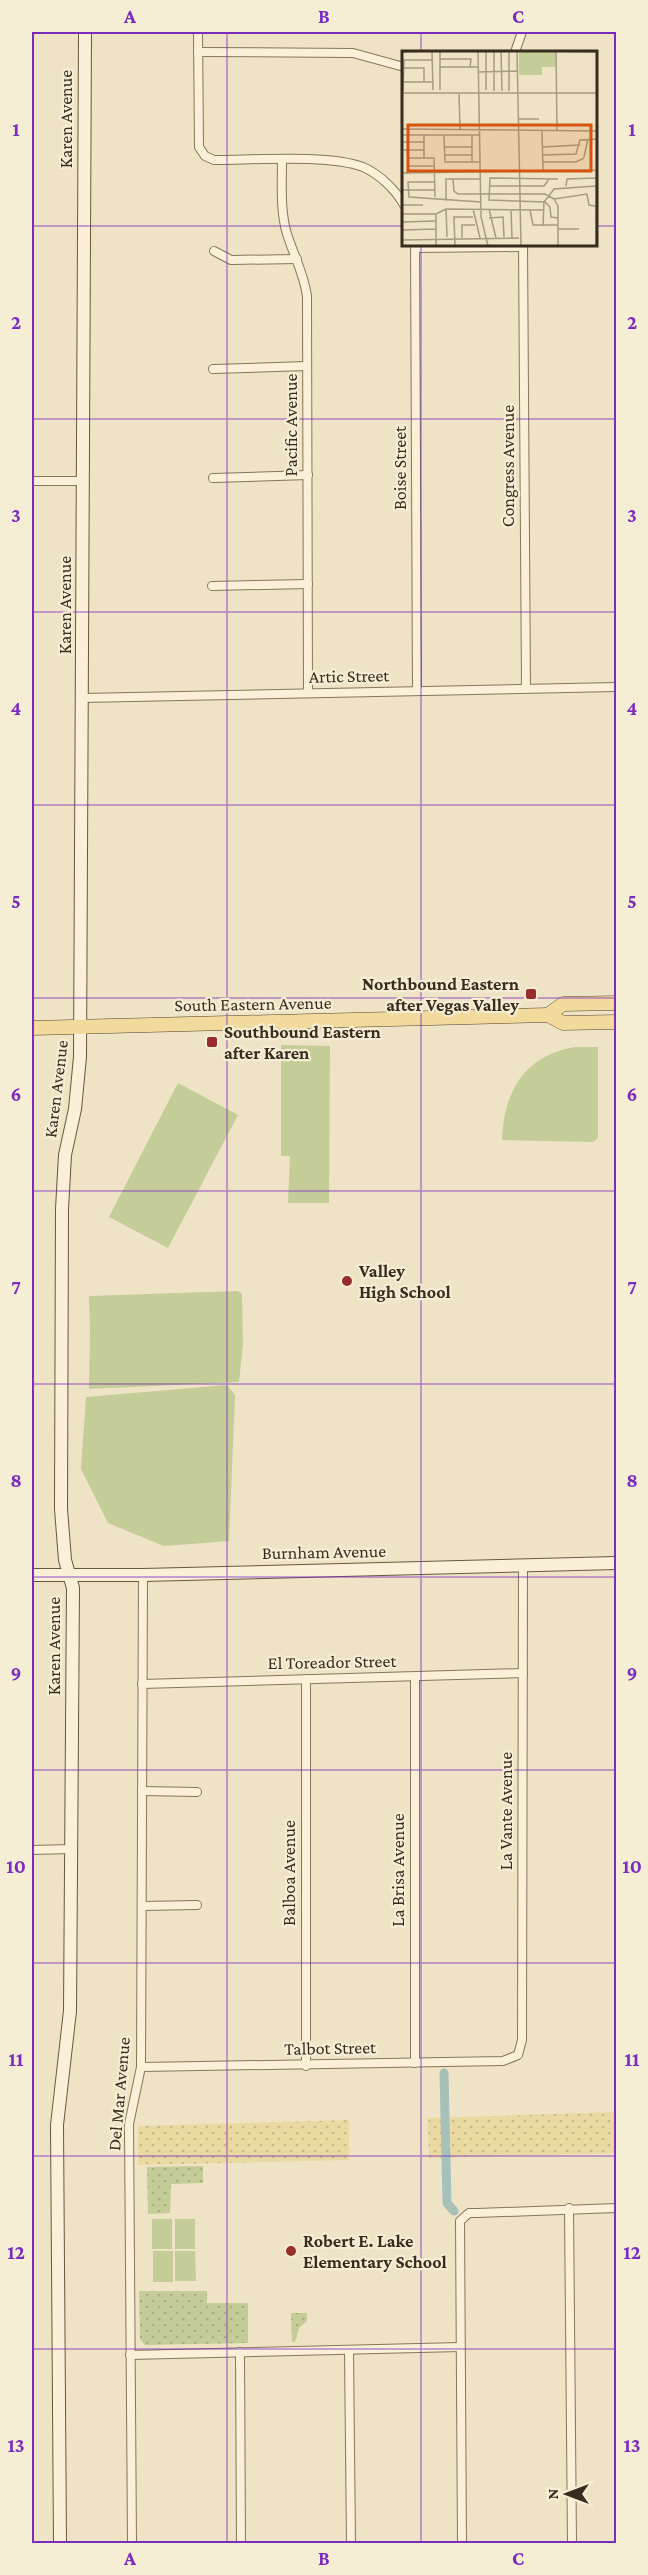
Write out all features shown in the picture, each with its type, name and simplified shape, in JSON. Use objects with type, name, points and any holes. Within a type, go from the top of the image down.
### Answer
[{"type":"main road","name":"South Eastern Avenue","points":[[548,1014],[562,1004],[616,1003]]},
{"type":"main road","name":"South Eastern Avenue","points":[[32,1028],[548,1014],[563,1023],[616,1022]]},
{"type":"street","name":"Karen Avenue","points":[[60,2544],[57,2125],[70,2011],[73,1588],[65,1560],[61,1509],[62,1209],[65,1155],[75,1109],[80,1026],[85,32]]},
{"type":"street","points":[[198,32],[200,147],[205,156],[214,160],[334,160],[363,167],[392,189],[402,202]]},
{"type":"street","points":[[515,51],[522,32]]},
{"type":"street","points":[[198,52],[353,52],[402,66]]},
{"type":"street","name":"Pacific Avenue","points":[[282,160],[283,216],[287,234],[305,278],[307,296],[309,693]]},
{"type":"street","points":[[415,246],[523,246]]},
{"type":"street","name":"Boise Street","points":[[415,246],[417,691]]},
{"type":"street","name":"Congress Avenue","points":[[523,246],[526,688]]},
{"type":"street","points":[[214,251],[231,260],[297,259]]},
{"type":"street","points":[[213,369],[308,366]]},
{"type":"street","points":[[213,478],[308,475]]},
{"type":"street","points":[[32,482],[83,481]]},
{"type":"street","points":[[212,586],[308,584]]},
{"type":"street","name":"Artic Street","points":[[82,698],[616,687]]},
{"type":"street","name":"Burnham Avenue","points":[[32,1575],[143,1575],[616,1563]]},
{"type":"street","name":"La Vante Avenue","points":[[518,2055],[522,2040],[523,1565]]},
{"type":"street","name":"Del Mar Avenue","points":[[132,2544],[129,2124],[141,2067],[143,1575]]},
{"type":"street","name":"El Toreador Street","points":[[142,1684],[523,1673]]},
{"type":"street","name":"La Brisa Avenue","points":[[415,1677],[415,2063]]},
{"type":"street","name":"Balboa Avenue","points":[[306,1679],[306,2066]]},
{"type":"street","points":[[142,1791],[197,1792]]},
{"type":"street","points":[[32,1850],[71,1849]]},
{"type":"street","points":[[142,1906],[197,1905]]},
{"type":"street","name":"Talbot Street","points":[[141,2067],[503,2061],[518,2055]]},
{"type":"street","points":[[569,2208],[572,2544]]},
{"type":"street","points":[[462,2544],[460,2221],[464,2216],[477,2213],[616,2208]]},
{"type":"street","points":[[130,2355],[460,2347]]},
{"type":"street","points":[[349,2350],[351,2544]]},
{"type":"street","points":[[240,2352],[241,2544]]},
{"type":"green space","points":[[281,1045],[330,1046],[329,1203],[288,1203],[290,1156],[281,1156]]},
{"type":"green space","points":[[575,1047],[598,1047],[598,1138],[593,1142],[502,1140],[507,1106],[520,1078],[542,1058]]},
{"type":"green space","points":[[178,1083],[238,1115],[168,1248],[109,1217]]},
{"type":"green space","points":[[238,1291],[242,1294],[243,1344],[239,1382],[89,1389],[89,1296]]},
{"type":"green space","points":[[227,1385],[235,1395],[229,1541],[164,1546],[108,1523],[81,1469],[86,1397]]},
{"type":"green space","points":[[203,2166],[203,2183],[171,2184],[170,2213],[148,2214],[147,2167]]},
{"type":"green space","points":[[152,2219],[172,2219],[172,2249],[152,2249]]},
{"type":"green space","points":[[175,2219],[195,2219],[195,2249],[175,2249]]},
{"type":"green space","points":[[153,2251],[173,2251],[173,2282],[153,2282]]},
{"type":"green space","points":[[175,2251],[195,2251],[196,2281],[175,2281]]},
{"type":"green space","points":[[139,2291],[207,2291],[207,2303],[248,2303],[248,2343],[145,2345],[140,2339]]},
{"type":"green space","points":[[291,2313],[307,2313],[307,2321],[299,2328],[295,2342],[292,2342]]},
{"type":"sand","points":[[616,2112],[616,2153],[429,2158],[428,2118]]},
{"type":"sand","points":[[349,2120],[349,2160],[138,2165],[138,2126]]},
{"type":"waterway","points":[[444,2073],[447,2203],[454,2211]]},
{"type":"place","name":"Northbound Eastern after Vegas Valley","points":[[531,994]]},
{"type":"place","name":"Southbound Eastern after Karen","points":[[212,1042]]},
{"type":"place","name":"Valley High School","points":[[347,1281]]},
{"type":"place","name":"Robert E. Lake Elementary School","points":[[291,2251]]}]
